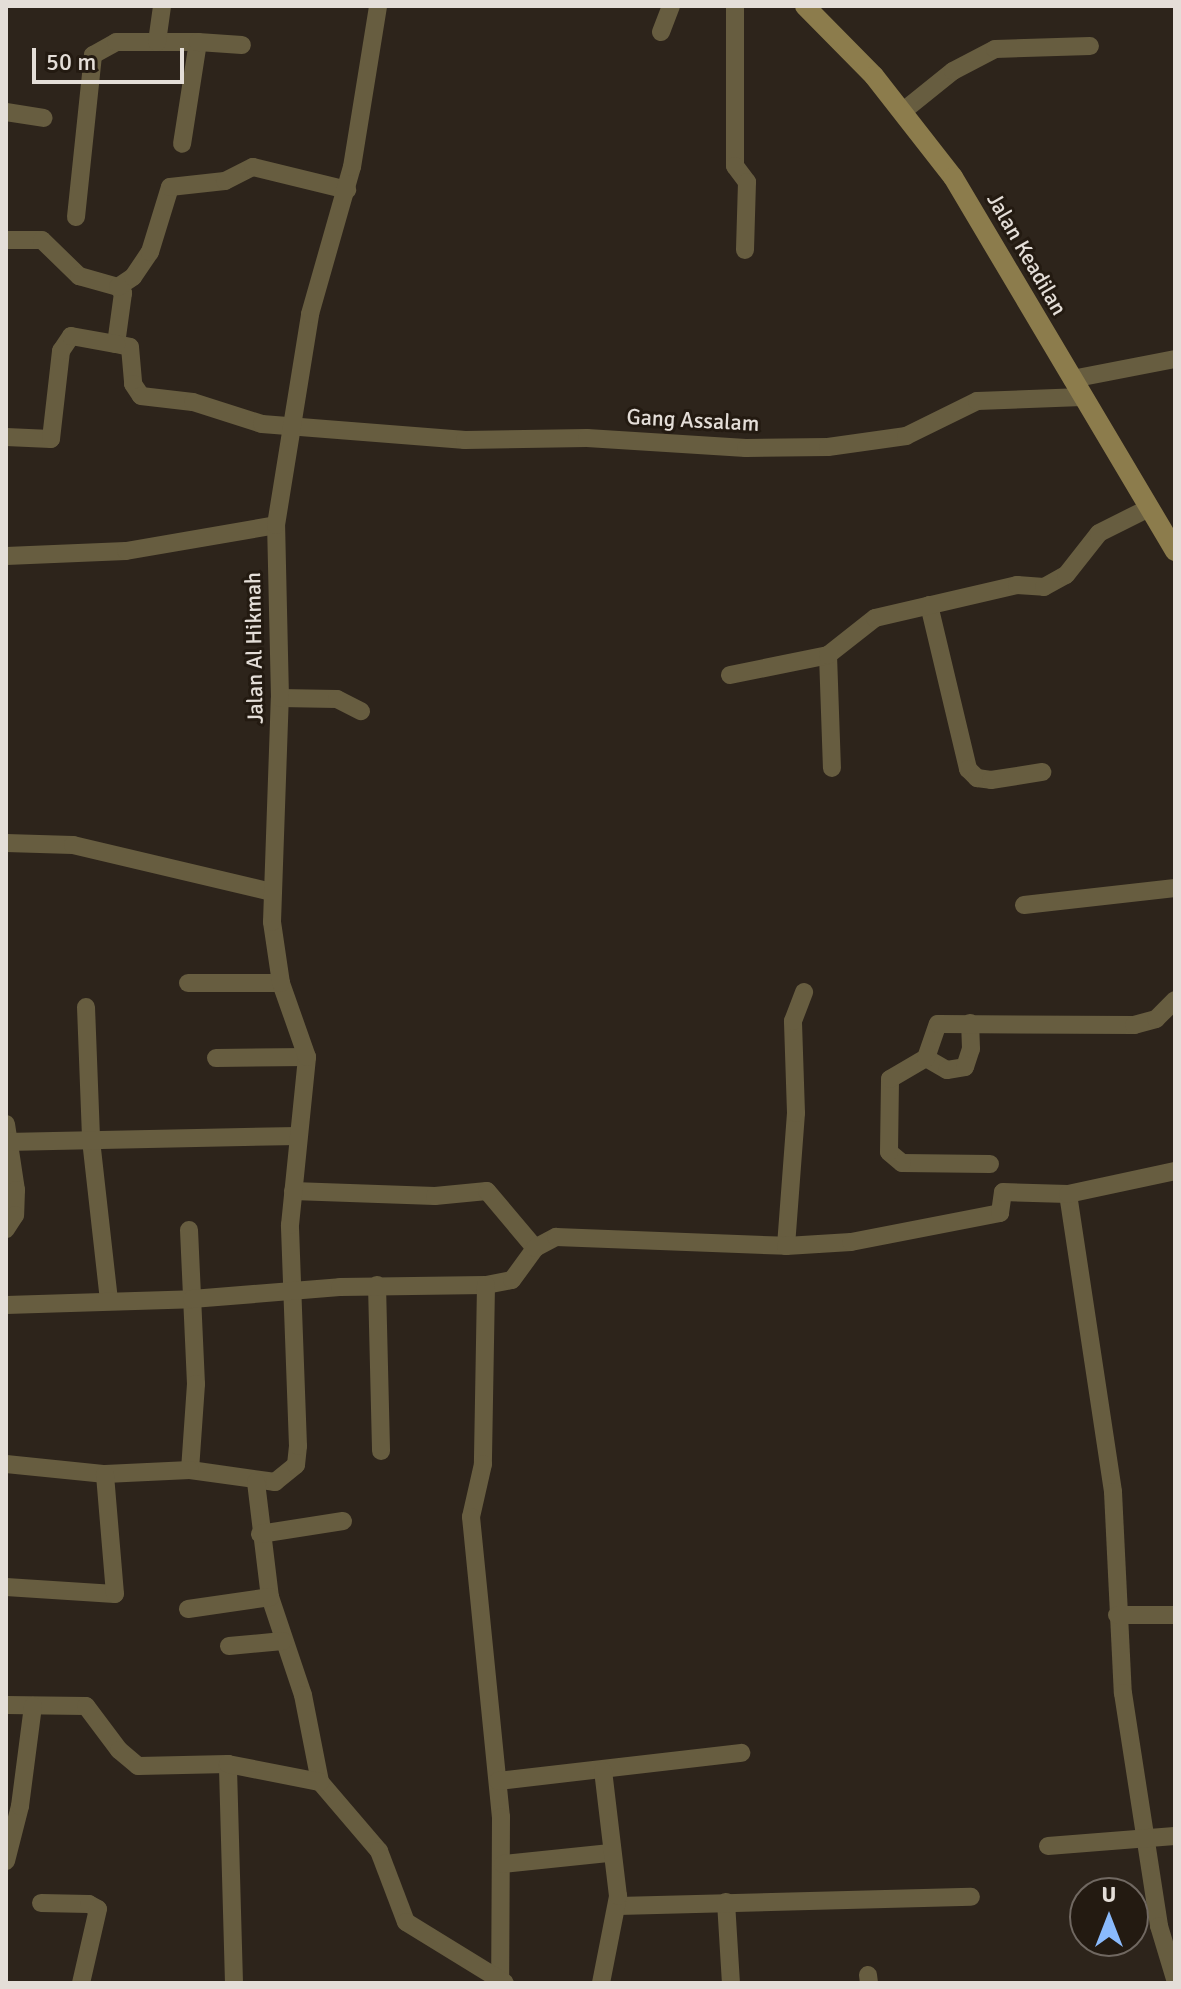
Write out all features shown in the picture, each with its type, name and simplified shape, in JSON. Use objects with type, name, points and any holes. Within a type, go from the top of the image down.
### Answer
[{"type":"main road","name":"Jalan Keadilan","points":[[805,6],[902,112],[993,239],[1077,388],[1175,551]]},
{"type":"street","points":[[157,42],[162,6]]},
{"type":"street","name":"Jalan Al Hikmah","points":[[256,1482],[275,1482],[296,1465],[298,1421],[289,1294],[293,1191],[307,1057],[281,983],[272,892],[280,698],[276,525],[312,305],[347,190],[378,6]]},
{"type":"street","points":[[661,32],[671,6]]},
{"type":"street","points":[[735,6],[735,166],[747,182],[745,250]]},
{"type":"street","points":[[76,217],[93,55],[116,42],[242,45]]},
{"type":"street","points":[[182,144],[198,42]]},
{"type":"street","points":[[902,112],[953,71],[995,49],[1090,46]]},
{"type":"street","points":[[6,112],[44,118]]},
{"type":"street","points":[[118,287],[133,277],[150,252],[170,187],[225,181],[253,167],[347,190]]},
{"type":"street","points":[[6,240],[42,240],[79,276],[118,287],[123,293],[116,344],[71,336],[61,351],[51,439],[6,437]]},
{"type":"street","name":"Gang Assalam","points":[[116,344],[130,347],[133,384],[141,396],[193,402],[262,424],[465,440],[587,438],[746,448],[828,447],[906,436],[977,401],[1077,388],[1175,359]]},
{"type":"street","points":[[730,675],[828,655],[875,618],[1017,585],[1044,587],[1066,575],[1099,533],[1149,508]]},
{"type":"street","points":[[6,556],[126,551],[276,525]]},
{"type":"street","points":[[929,605],[968,769],[977,778],[991,780],[1042,772]]},
{"type":"street","points":[[828,655],[832,768]]},
{"type":"street","points":[[280,698],[337,699],[361,711]]},
{"type":"street","points":[[6,843],[73,845],[272,892]]},
{"type":"street","points":[[1024,905],[1175,888]]},
{"type":"street","points":[[188,983],[281,983]]},
{"type":"street","points":[[786,1246],[796,1113],[793,1021],[804,992]]},
{"type":"street","points":[[990,1164],[902,1163],[891,1157],[890,1079],[926,1058],[938,1024],[1134,1025],[1156,1019],[1175,1000]]},
{"type":"street","points":[[86,1007],[91,1140],[109,1301]]},
{"type":"street","points":[[926,1058],[947,1070],[965,1067],[971,1049],[970,1023]]},
{"type":"street","points":[[216,1058],[307,1057]]},
{"type":"street","points":[[6,1229],[15,1215],[16,1190],[7,1136],[91,1140],[298,1136]]},
{"type":"street","points":[[6,1305],[289,1294],[377,1285],[486,1285],[512,1280],[535,1248],[564,1237],[786,1246],[851,1242],[1000,1213],[1003,1192],[1068,1194],[1175,1171]]},
{"type":"street","points":[[293,1191],[435,1196],[487,1191],[535,1248]]},
{"type":"street","points":[[1068,1194],[1113,1492],[1117,1615],[1144,1837],[1159,1926],[1175,1979]]},
{"type":"street","points":[[189,1230],[196,1384],[190,1470]]},
{"type":"street","points":[[377,1285],[381,1451]]},
{"type":"street","points":[[486,1285],[483,1464],[471,1517],[498,1781],[503,1864],[502,1983]]},
{"type":"street","points":[[6,1464],[105,1474],[190,1470],[256,1482],[270,1597],[303,1695],[320,1782],[379,1851],[406,1922],[502,1983]]},
{"type":"street","points":[[6,1587],[115,1594],[105,1474]]},
{"type":"street","points":[[260,1534],[343,1521]]},
{"type":"street","points":[[188,1609],[270,1597]]},
{"type":"street","points":[[1117,1615],[1175,1615]]},
{"type":"street","points":[[229,1646],[283,1641]]},
{"type":"street","points":[[6,1705],[86,1706],[119,1750],[138,1766],[228,1764],[320,1782]]},
{"type":"street","points":[[6,1861],[20,1806],[33,1706]]},
{"type":"street","points":[[498,1781],[741,1753]]},
{"type":"street","points":[[228,1764],[234,1983]]},
{"type":"street","points":[[601,1983],[618,1906],[603,1771]]},
{"type":"street","points":[[1048,1846],[1175,1836]]},
{"type":"street","points":[[503,1864],[610,1853]]},
{"type":"street","points":[[618,1906],[971,1897]]},
{"type":"street","points":[[726,1902],[731,1983]]},
{"type":"street","points":[[41,1903],[89,1904],[98,1909],[81,1983]]}]
